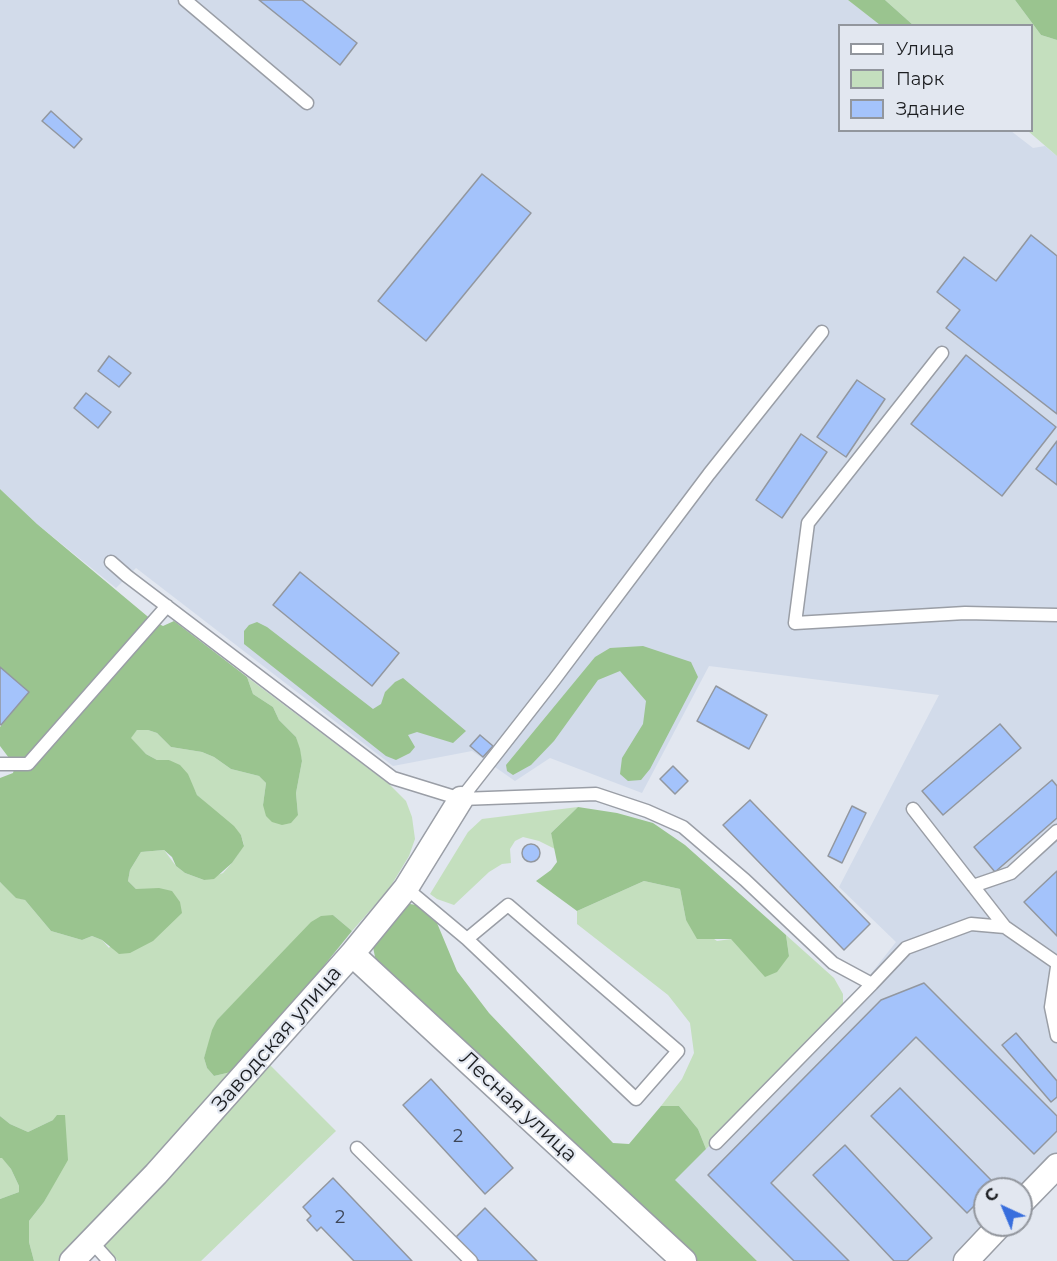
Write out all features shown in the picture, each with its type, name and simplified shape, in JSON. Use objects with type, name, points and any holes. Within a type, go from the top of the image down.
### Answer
[{"type":"street","name":"Заводская улица","points":[[72,1261],[156,1174],[352,954],[406,888],[461,799]]},
{"type":"street","name":"Лесная улица","points":[[352,954],[684,1261]]},
{"type":"street","points":[[1033,1191],[1057,1166]]},
{"type":"street","points":[[966,1261],[989,1237]]},
{"type":"lane","points":[[185,0],[307,103]]},
{"type":"lane","points":[[461,799],[554,681],[709,474],[822,332]]},
{"type":"lane","points":[[942,353],[808,523],[795,623],[965,613],[1057,615]]},
{"type":"lane","points":[[111,562],[393,778],[461,799],[596,794],[682,826],[745,880],[833,963],[872,984]]},
{"type":"lane","points":[[0,764],[28,764],[167,606]]},
{"type":"lane","points":[[913,809],[1005,927],[1057,965],[1051,1007],[1057,1036]]},
{"type":"lane","points":[[973,886],[1011,873],[1057,831]]},
{"type":"lane","points":[[406,888],[467,939],[636,1099],[678,1051],[508,905],[467,939]]},
{"type":"lane","points":[[716,1143],[906,948],[971,924],[1005,927]]},
{"type":"lane","points":[[357,1148],[471,1261]]},
{"type":"lane","points":[[91,1241],[109,1261]]},
{"type":"shaded area","points":[[0,0],[848,0],[879,24],[838,24],[838,132],[1012,132],[1033,148],[1045,146],[1057,156],[1057,1155],[1033,1178],[973,1177],[973,1237],[977,1237],[954,1261],[757,1261],[674,1180],[795,1062],[843,1009],[896,942],[839,887],[939,695],[709,666],[642,793],[550,758],[515,781],[472,751],[393,766],[136,568],[116,588],[37,524],[0,489]]},
{"type":"green space","points":[[848,0],[885,0],[912,24],[879,24]]},
{"type":"green space","points":[[885,0],[1015,0],[1033,24],[912,24]]},
{"type":"green space","points":[[1015,0],[1057,0],[1057,40],[1041,35]]},
{"type":"green space","points":[[1033,24],[1041,35],[1057,40],[1057,156],[1029,132],[1033,132]]},
{"type":"green space","points":[[0,489],[37,524],[153,621],[163,626],[174,621],[247,677],[253,694],[273,707],[279,720],[296,737],[300,749],[302,761],[296,793],[298,815],[291,823],[282,825],[272,822],[266,816],[263,805],[266,783],[259,776],[231,769],[202,752],[171,747],[157,733],[137,730],[131,738],[146,754],[157,760],[169,760],[180,765],[188,774],[197,795],[234,826],[241,835],[244,846],[232,863],[214,879],[204,880],[185,873],[176,866],[172,857],[164,850],[141,852],[130,870],[128,881],[136,889],[159,888],[172,891],[180,902],[182,913],[153,941],[130,953],[119,954],[102,940],[92,936],[82,940],[51,931],[25,900],[16,898],[0,882],[0,778],[13,773],[15,766],[0,746],[0,727],[29,692],[0,667]]},
{"type":"green space","points":[[257,622],[267,627],[373,709],[381,704],[385,692],[403,678],[466,731],[453,743],[417,732],[408,735],[415,747],[410,753],[396,760],[386,756],[244,644],[244,631],[249,625]]},
{"type":"green space","points":[[643,646],[691,662],[698,677],[650,769],[641,780],[628,781],[620,774],[622,758],[643,724],[646,701],[620,671],[598,680],[554,741],[531,765],[513,775],[507,771],[506,765],[595,657],[610,648]]},
{"type":"green space","points":[[247,677],[389,784],[406,801],[412,817],[415,839],[409,856],[389,889],[352,931],[333,915],[249,988],[217,1020],[204,1058],[207,1068],[214,1076],[231,1072],[93,1231],[59,1261],[34,1261],[29,1242],[29,1221],[44,1202],[53,1185],[53,1120],[28,1132],[10,1124],[0,1116],[0,882],[16,897],[25,900],[51,931],[82,940],[92,936],[102,940],[109,948],[147,889],[136,889],[128,881],[130,870],[141,852],[164,850],[176,866],[185,873],[204,880],[223,873],[244,845],[241,835],[197,795],[192,785],[169,760],[157,760],[146,754],[130,738],[137,730],[157,733],[171,747],[202,752],[231,769],[259,776],[266,783],[263,805],[298,815],[296,793],[302,761],[296,737],[279,720],[273,707],[253,694]]},
{"type":"green space","points":[[578,807],[551,833],[555,849],[539,841],[523,837],[515,841],[510,849],[511,863],[502,864],[489,872],[454,905],[430,894],[468,832],[482,819]]},
{"type":"green space","points":[[578,807],[617,813],[653,823],[685,845],[786,935],[789,956],[777,972],[765,977],[731,939],[697,939],[686,920],[680,889],[644,881],[577,911],[536,881],[551,870],[557,862],[551,833]]},
{"type":"green space","points":[[644,881],[680,889],[686,920],[717,941],[731,939],[789,956],[786,935],[834,978],[843,994],[843,1009],[795,1062],[706,1149],[698,1129],[679,1106],[661,1106],[682,1079],[694,1053],[690,1023],[668,995],[577,924],[577,911]]},
{"type":"green space","points":[[398,902],[416,905],[437,923],[457,971],[489,1013],[613,1143],[629,1144],[661,1106],[679,1106],[698,1129],[706,1149],[675,1180],[757,1261],[695,1261],[384,973],[375,957],[372,942]]},
{"type":"green space","points":[[333,915],[352,931],[268,1035],[231,1072],[214,1076],[207,1068],[204,1058],[217,1020],[311,922],[321,916]]},
{"type":"green space","points":[[266,1061],[336,1131],[201,1261],[118,1261],[102,1244]]},
{"type":"green space","points":[[57,1115],[65,1115],[68,1160],[44,1202],[29,1221],[29,1242],[34,1261],[0,1261],[0,1199],[19,1192],[19,1186],[11,1169],[0,1158],[0,1116],[10,1124],[28,1132],[53,1120]]},
{"type":"green space","points":[[2,1157],[11,1169],[19,1186],[19,1192],[0,1199],[0,1158]]},
{"type":"building","points":[[259,0],[302,0],[357,43],[340,65]]},
{"type":"building","points":[[51,111],[82,139],[74,148],[42,121]]},
{"type":"building","points":[[482,174],[531,213],[426,341],[378,301]]},
{"type":"building","points":[[1031,235],[1057,256],[1057,414],[946,328],[960,310],[937,292],[964,257],[996,281]]},
{"type":"building","points":[[966,355],[1056,427],[1002,496],[911,424]]},
{"type":"building","points":[[109,356],[131,373],[119,387],[98,371]]},
{"type":"building","points":[[857,380],[885,399],[846,457],[817,437]]},
{"type":"building","points":[[86,393],[111,412],[98,428],[74,408]]},
{"type":"building","points":[[801,434],[827,452],[782,518],[756,500]]},
{"type":"building","points":[[1057,441],[1057,485],[1036,469]]},
{"type":"building","points":[[300,572],[399,653],[372,686],[273,605]]},
{"type":"building","points":[[0,667],[29,692],[1,725],[0,724]]},
{"type":"building","points":[[716,686],[767,715],[749,749],[697,721]]},
{"type":"building","points":[[1000,724],[1021,748],[943,815],[922,791]]},
{"type":"building","points":[[480,735],[493,746],[483,757],[470,746]]},
{"type":"building","points":[[673,766],[688,781],[675,794],[660,779]]},
{"type":"building","points":[[1052,780],[1057,786],[1057,818],[995,872],[974,847]]},
{"type":"building","points":[[750,800],[870,924],[844,950],[723,825]]},
{"type":"building","points":[[852,806],[866,813],[842,863],[828,856]]},
{"type":"building","points":[[531,844],[539,849],[540,853],[535,861],[531,862],[523,857],[522,853],[527,845]]},
{"type":"building","points":[[1057,871],[1057,936],[1024,902]]},
{"type":"building","points":[[924,983],[1057,1116],[1057,1131],[1034,1154],[916,1037],[771,1183],[849,1261],[794,1261],[708,1175],[881,1000]]},
{"type":"building","points":[[1016,1033],[1057,1081],[1057,1097],[1051,1102],[1002,1045]]},
{"type":"building","points":[[431,1079],[513,1168],[485,1194],[403,1105]]},
{"type":"building","points":[[900,1088],[988,1177],[973,1177],[973,1207],[967,1213],[871,1116]]},
{"type":"building","points":[[845,1145],[932,1238],[907,1261],[894,1261],[813,1175]]},
{"type":"building","points":[[333,1178],[412,1261],[354,1261],[321,1227],[317,1231],[307,1220],[311,1216],[303,1207]]},
{"type":"building","points":[[485,1208],[537,1261],[479,1261],[456,1237]]}]
